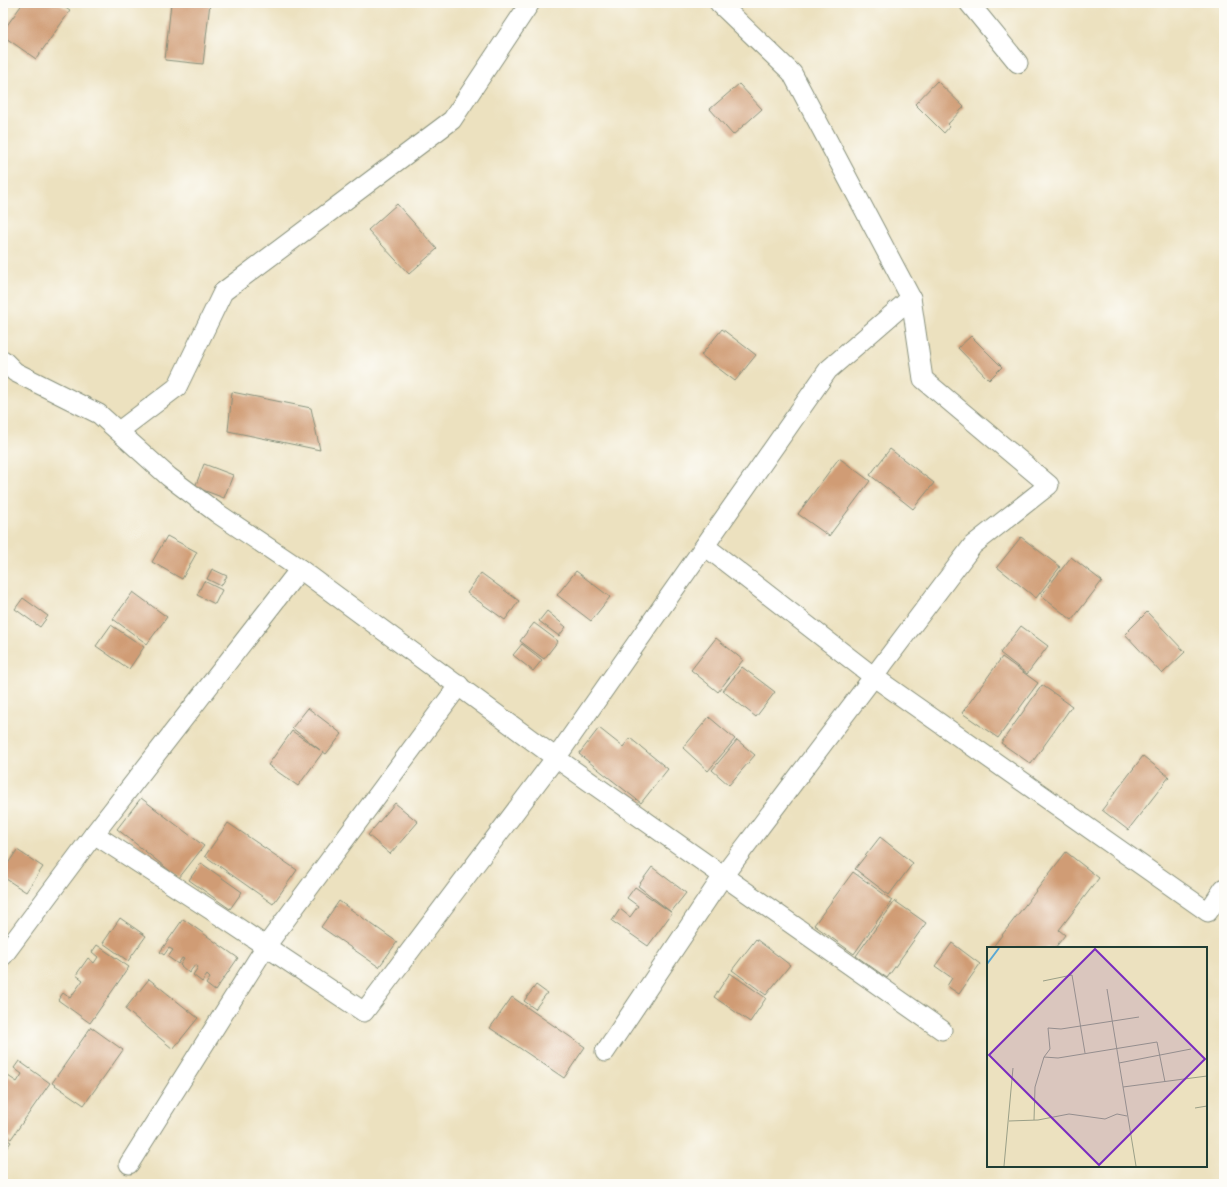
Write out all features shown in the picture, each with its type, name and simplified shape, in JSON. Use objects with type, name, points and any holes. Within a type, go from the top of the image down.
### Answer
[{"type":"street","points":[[119,431],[177,386],[223,292],[452,120],[530,3]]},
{"type":"street","points":[[605,1052],[723,876],[973,545],[1049,485],[923,379],[911,298],[792,73],[719,3]]},
{"type":"street","points":[[969,3],[1018,63]]},
{"type":"street","points":[[94,834],[364,1012],[556,758],[828,370],[911,298]]},
{"type":"street","points":[[3,360],[15,372],[99,414],[169,477],[217,513],[300,569],[556,758],[942,1030]]},
{"type":"street","points":[[705,546],[874,677],[1208,912],[1224,888]]},
{"type":"street","points":[[3,956],[94,834],[300,569]]},
{"type":"street","points":[[129,1164],[266,946],[458,685]]},
{"type":"building","points":[[23,3],[58,3],[70,11],[36,59],[3,36],[3,31]]},
{"type":"building","points":[[171,3],[210,3],[203,64],[165,60]]},
{"type":"building","points":[[937,81],[964,107],[948,124],[950,126],[944,133],[915,104]]},
{"type":"building","points":[[739,84],[762,109],[733,135],[710,109]]},
{"type":"building","points":[[397,204],[437,249],[409,274],[368,230]]},
{"type":"building","points":[[722,329],[756,355],[735,381],[701,355]]},
{"type":"building","points":[[971,336],[1002,367],[989,380],[958,348]]},
{"type":"building","points":[[232,392],[311,408],[320,450],[228,431]]},
{"type":"building","points":[[890,449],[934,483],[913,509],[870,475]]},
{"type":"building","points":[[839,458],[870,481],[829,536],[798,514]]},
{"type":"building","points":[[204,464],[233,475],[224,498],[195,487]]},
{"type":"building","points":[[167,536],[197,552],[182,579],[152,562]]},
{"type":"building","points":[[1021,537],[1060,567],[1036,598],[997,567]]},
{"type":"building","points":[[1071,557],[1102,581],[1072,620],[1041,596]]},
{"type":"building","points":[[212,569],[227,576],[221,586],[207,579]]},
{"type":"building","points":[[576,571],[610,597],[591,621],[557,595]]},
{"type":"building","points":[[481,573],[519,601],[505,620],[467,593]]},
{"type":"building","points":[[204,581],[222,590],[215,604],[197,595]]},
{"type":"building","points":[[133,592],[167,617],[147,644],[113,619]]},
{"type":"building","points":[[23,598],[48,616],[40,627],[15,609]]},
{"type":"building","points":[[547,611],[566,627],[559,636],[539,621]]},
{"type":"building","points":[[1147,612],[1185,652],[1162,674],[1125,634]]},
{"type":"building","points":[[534,623],[558,641],[544,659],[520,641]]},
{"type":"building","points":[[111,625],[144,647],[129,669],[96,646]]},
{"type":"building","points":[[1021,626],[1048,646],[1027,674],[1000,653]]},
{"type":"building","points":[[716,638],[743,660],[718,692],[691,670]]},
{"type":"building","points":[[522,644],[542,660],[533,671],[513,655]]},
{"type":"building","points":[[1002,657],[1038,683],[998,738],[962,713]]},
{"type":"building","points":[[742,667],[775,692],[756,717],[723,691]]},
{"type":"building","points":[[1042,685],[1072,706],[1031,764],[1001,743]]},
{"type":"building","points":[[308,708],[342,734],[326,754],[323,752],[298,786],[268,765],[292,731],[320,750],[292,728]]},
{"type":"building","points":[[709,717],[735,739],[708,771],[683,748]]},
{"type":"building","points":[[599,728],[623,747],[630,738],[668,769],[641,803],[579,754]]},
{"type":"building","points":[[737,740],[755,755],[729,785],[712,770]]},
{"type":"building","points":[[1143,756],[1169,777],[1128,830],[1102,810]]},
{"type":"building","points":[[141,798],[204,846],[179,878],[117,829]]},
{"type":"building","points":[[395,803],[418,822],[390,854],[368,835]]},
{"type":"building","points":[[228,823],[297,870],[273,904],[205,856]]},
{"type":"building","points":[[880,837],[913,863],[889,895],[855,869]]},
{"type":"building","points":[[17,850],[43,867],[26,892],[3,877],[3,871]]},
{"type":"building","points":[[1066,852],[1099,878],[1059,930],[1065,935],[1056,947],[993,947]]},
{"type":"building","points":[[201,863],[242,892],[230,909],[189,880]]},
{"type":"building","points":[[652,867],[686,893],[671,912],[638,886]]},
{"type":"building","points":[[853,872],[892,900],[854,954],[814,925]]},
{"type":"building","points":[[635,887],[672,913],[648,946],[612,921],[620,909],[630,917],[638,906],[627,898]]},
{"type":"building","points":[[339,901],[397,942],[379,967],[321,927]]},
{"type":"building","points":[[895,901],[926,923],[887,978],[856,956]]},
{"type":"building","points":[[120,918],[146,936],[128,961],[103,943]]},
{"type":"building","points":[[183,919],[238,958],[215,991],[206,984],[210,978],[207,975],[202,982],[193,975],[198,967],[195,965],[189,973],[180,965],[184,959],[182,958],[178,964],[168,957],[173,950],[169,948],[164,955],[160,952]]},
{"type":"building","points":[[756,939],[790,965],[766,995],[732,970]]},
{"type":"building","points":[[952,943],[980,964],[959,994],[947,986],[952,978],[935,966]]},
{"type":"building","points":[[97,945],[129,967],[90,1023],[58,1000],[63,993],[70,998],[83,980],[76,975],[88,958],[94,963],[98,957],[92,952]]},
{"type":"building","points":[[730,973],[766,998],[750,1022],[714,997]]},
{"type":"building","points":[[149,979],[198,1018],[173,1049],[125,1009]]},
{"type":"building","points":[[536,985],[547,993],[535,1009],[524,1001]]},
{"type":"building","points":[[512,997],[585,1047],[564,1078],[490,1028]]},
{"type":"building","points":[[91,1027],[123,1050],[84,1105],[52,1083]]},
{"type":"building","points":[[19,1061],[50,1083],[11,1139],[3,1133],[3,1084],[8,1076],[17,1082],[22,1074],[14,1068]]},
{"type":"building","points":[[3,1137],[11,1142],[3,1153]]}]
